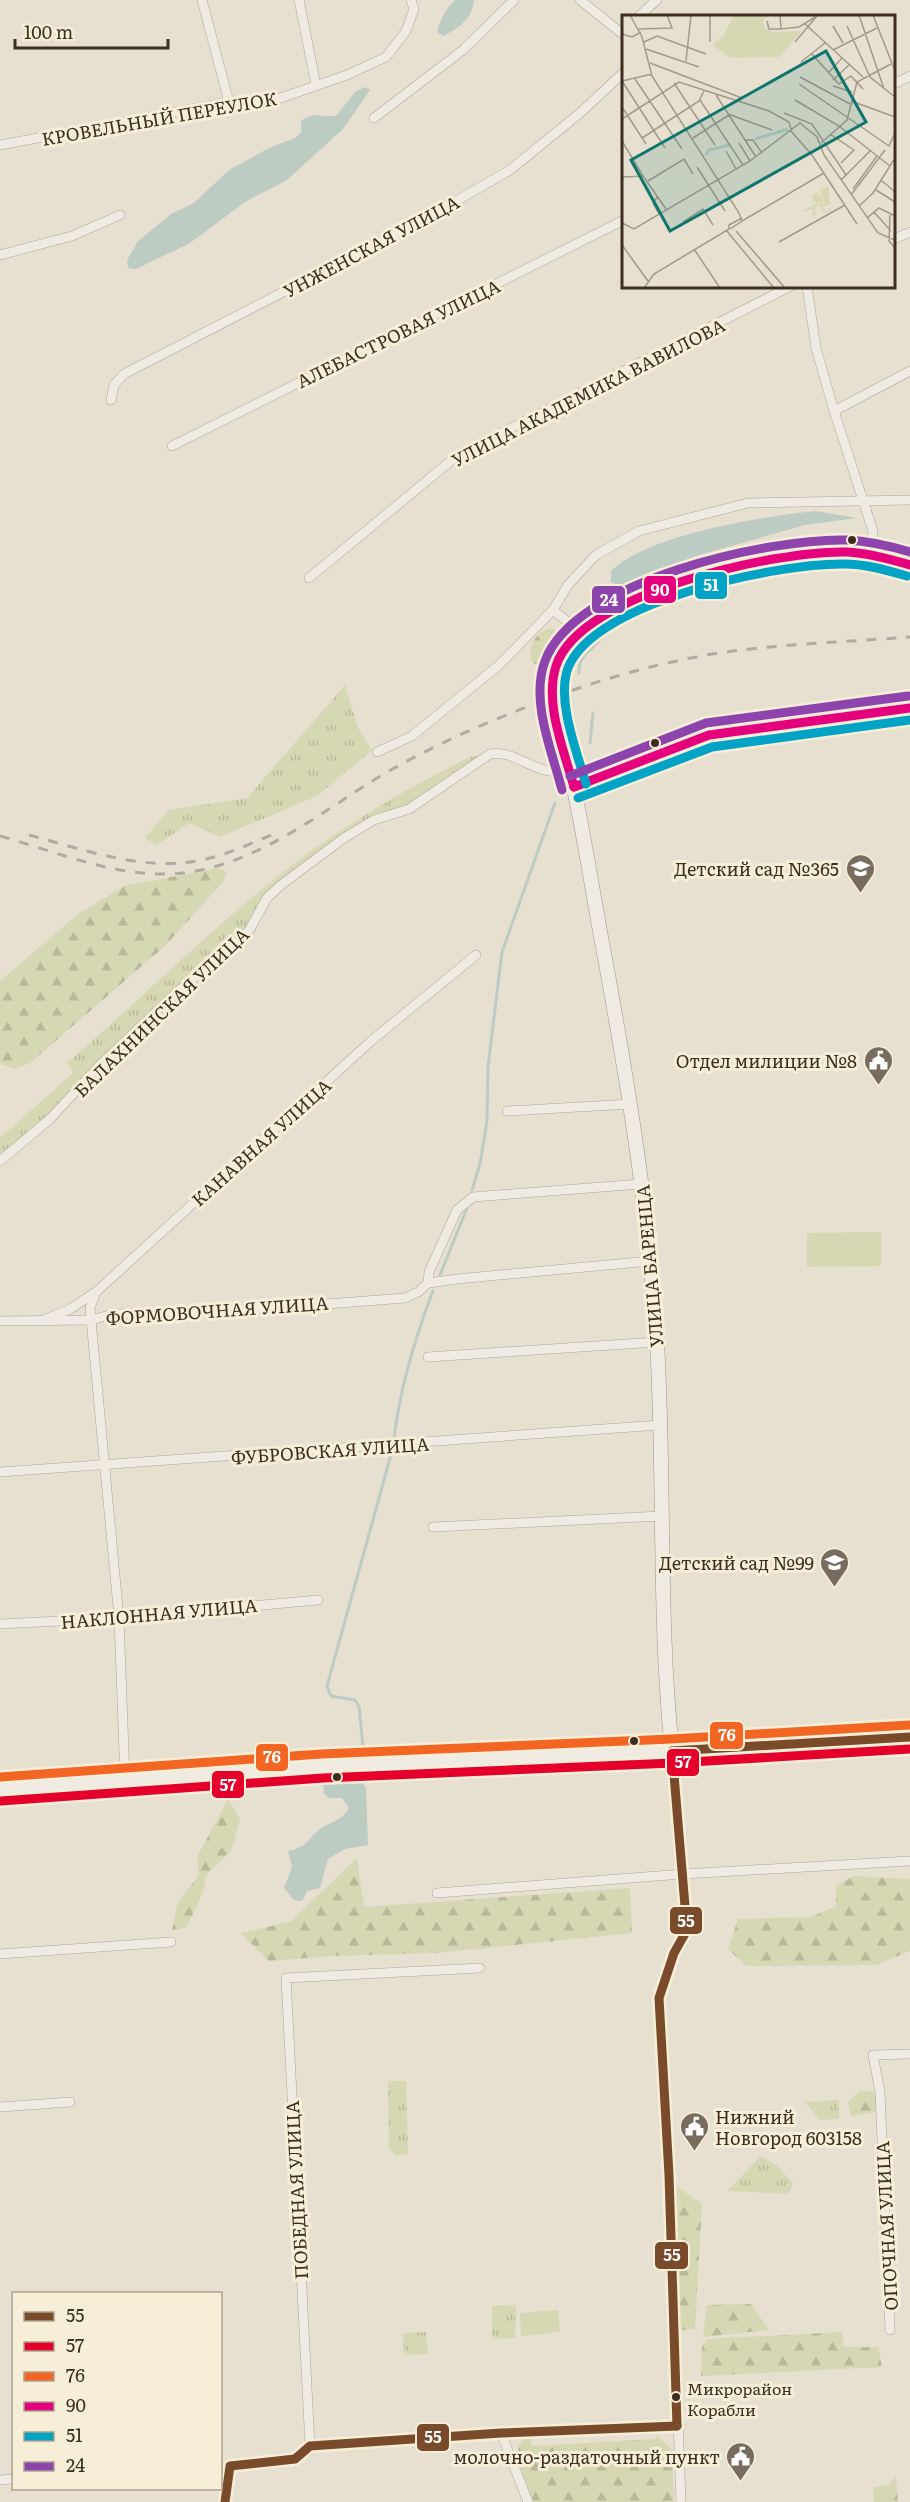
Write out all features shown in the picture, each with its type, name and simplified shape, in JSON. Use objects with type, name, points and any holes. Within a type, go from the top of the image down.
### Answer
[{"type":"street","points":[[202,0],[229,102]]},
{"type":"street","points":[[299,0],[316,85]]},
{"type":"street","name":"КРОВЕЛЬНЫЙ ПЕРЕУЛОК","points":[[0,146],[229,102],[272,101],[347,75],[386,57],[406,31],[414,9],[411,0]]},
{"type":"street","points":[[374,118],[463,50],[514,0]]},
{"type":"street","points":[[580,0],[622,33]]},
{"type":"street","points":[[640,15],[657,0]]},
{"type":"street","name":"УНЖЕНСКАЯ УЛИЦА","points":[[111,400],[114,385],[124,374],[418,222],[510,170],[622,74]]},
{"type":"street","points":[[895,84],[910,76]]},
{"type":"street","points":[[0,255],[72,236],[120,215]]},
{"type":"street","name":"АЛЕБАСТРОВАЯ УЛИЦА","points":[[172,446],[622,221]]},
{"type":"street","points":[[895,240],[910,232]]},
{"type":"street","name":"УЛИЦА АКАДЕМИКА ВАВИЛОВА","points":[[309,578],[458,454],[787,288]]},
{"type":"street","points":[[807,288],[816,348],[873,531],[870,554]]},
{"type":"street","points":[[834,411],[910,371]]},
{"type":"street","points":[[377,752],[412,736],[499,666],[553,610],[568,585],[596,555],[639,531],[748,503],[864,499],[910,500]]},
{"type":"street","points":[[553,610],[580,632],[620,609],[674,586],[732,566],[840,552],[870,554],[910,565]]},
{"type":"street","name":"УЛИЦА БАРЕНЦА","points":[[580,632],[566,648],[556,666],[553,681],[555,707],[574,787],[631,1104],[642,1184],[657,1342],[663,1599],[672,1751]]},
{"type":"street","points":[[574,787],[709,735],[910,708]]},
{"type":"street","name":"БАЛАХНИНСКАЯ УЛИЦА","points":[[0,1161],[50,1119],[99,1066],[177,992],[236,944],[250,929],[267,898],[344,838],[375,820],[409,809],[490,754],[500,752],[546,772],[570,770]]},
{"type":"street","name":"КАНАВНАЯ УЛИЦА","points":[[42,1321],[70,1309],[96,1292],[371,1041],[476,955]]},
{"type":"street","points":[[507,1111],[631,1104]]},
{"type":"street","points":[[428,1283],[429,1272],[456,1210],[473,1197],[642,1184]]},
{"type":"street","name":"ФОРМОВОЧНАЯ УЛИЦА","points":[[0,1321],[90,1320],[113,1314],[261,1309],[405,1298],[418,1292],[428,1283],[650,1261]]},
{"type":"street","points":[[96,1292],[90,1308],[90,1320],[119,1618],[125,1780]]},
{"type":"street","points":[[428,1357],[657,1342]]},
{"type":"street","name":"ФУБРОВСКАЯ УЛИЦА","points":[[0,1472],[660,1425]]},
{"type":"street","points":[[433,1527],[662,1516]]},
{"type":"street","name":"НАКЛОННАЯ УЛИЦА","points":[[0,1624],[119,1618],[318,1600]]},
{"type":"street","points":[[0,1789],[322,1766],[672,1751],[910,1737]]},
{"type":"street","points":[[672,1751],[687,1930],[674,1953],[659,1998],[669,2175],[676,2426],[681,2502]]},
{"type":"street","points":[[437,1893],[683,1874],[910,1861]]},
{"type":"street","points":[[0,1954],[171,1942]]},
{"type":"street","name":"ПОБЕДНАЯ УЛИЦА","points":[[310,2446],[286,1978],[480,1968]]},
{"type":"street","name":"ОПОЧНАЯ УЛИЦА","points":[[890,2330],[880,2092],[873,2055],[910,2054]]},
{"type":"street","points":[[0,2107],[70,2102]]},
{"type":"street","points":[[225,2502],[225,2465],[295,2459],[310,2446],[501,2433],[676,2426]]},
{"type":"street","points":[[501,2433],[528,2502]]},
{"type":"green space","points":[[553,628],[557,632],[554,648],[548,658],[534,664],[530,653],[533,641],[542,632]]},
{"type":"green space","points":[[345,685],[358,728],[372,750],[317,796],[220,837],[189,823],[157,845],[145,838],[169,810],[247,798]]},
{"type":"green space","points":[[472,756],[482,756],[403,808],[373,818],[275,885],[245,929],[225,951],[143,1019],[82,1078],[48,1116],[0,1156],[0,1138],[74,1072],[67,1063],[250,899],[315,848],[353,823]]},
{"type":"green space","points":[[218,868],[227,872],[224,881],[165,946],[30,1063],[16,1069],[0,1064],[0,981],[78,914],[124,886]]},
{"type":"green space","points":[[881,1232],[881,1266],[807,1267],[807,1233]]},
{"type":"green space","points":[[228,1799],[240,1819],[231,1851],[207,1874],[203,1893],[186,1928],[172,1930],[178,1902],[199,1875],[197,1857]]},
{"type":"green space","points":[[357,1858],[364,1907],[630,1888],[632,1933],[437,1953],[332,1956],[269,1961],[240,1933],[290,1922]]},
{"type":"green space","points":[[853,1876],[910,1879],[910,1951],[876,1965],[746,1966],[728,1949],[738,1919],[811,1917],[836,1906],[836,1886]]},
{"type":"green space","points":[[388,2081],[406,2081],[408,2154],[395,2155],[389,2148]]},
{"type":"green space","points":[[859,2091],[880,2092],[876,2112],[851,2117],[848,2102]]},
{"type":"green space","points":[[839,2100],[839,2119],[820,2120],[805,2102]]},
{"type":"green space","points":[[761,2156],[776,2165],[793,2183],[789,2194],[727,2191]]},
{"type":"green space","points":[[676,2186],[702,2204],[695,2329],[680,2330]]},
{"type":"green space","points":[[751,2304],[769,2330],[703,2337],[707,2305]]},
{"type":"green space","points":[[516,2305],[515,2338],[492,2339],[492,2306]]},
{"type":"green space","points":[[558,2310],[560,2332],[521,2336],[520,2313]]},
{"type":"green space","points":[[426,2332],[428,2354],[404,2355],[403,2333]]},
{"type":"green space","points":[[842,2332],[844,2347],[878,2347],[882,2367],[701,2376],[702,2346],[708,2339]]},
{"type":"green space","points":[[657,2435],[672,2450],[674,2502],[534,2502],[518,2461],[519,2446],[523,2440],[530,2439],[532,2446],[656,2439]]},
{"type":"green space","points":[[896,2477],[898,2502],[874,2502],[873,2487],[888,2485]]},
{"type":"shaded area","points":[[455,0],[474,0],[471,13],[464,22],[443,36],[437,32],[442,18]]},
{"type":"shaded area","points":[[365,87],[370,90],[344,128],[287,180],[245,202],[190,243],[136,269],[128,268],[127,260],[138,241],[171,214],[194,203],[229,170],[269,148],[295,138],[301,132],[301,121],[315,115],[336,116],[356,91]]},
{"type":"shaded area","points":[[815,511],[857,518],[805,525],[693,557],[621,586],[611,582],[611,571],[628,558],[678,537],[737,523]]},
{"type":"shaded area","points":[[329,1781],[347,1784],[361,1781],[366,1787],[368,1845],[345,1849],[328,1859],[320,1888],[307,1891],[302,1901],[294,1900],[284,1888],[292,1867],[288,1851],[303,1845],[323,1827],[339,1819],[349,1808],[342,1798],[330,1798],[324,1794],[323,1784]]},
{"type":"waterway","points":[[609,603],[621,586]]},
{"type":"waterway","points":[[579,673],[585,655],[604,633]]},
{"type":"waterway","points":[[590,743],[593,713]]},
{"type":"waterway","points":[[472,1190],[480,1164],[487,1121],[488,1067],[502,952],[555,803]]},
{"type":"waterway","points":[[440,1275],[467,1208]]},
{"type":"waterway","points":[[394,1438],[409,1363],[433,1291]]},
{"type":"waterway","points":[[363,1747],[359,1706],[355,1700],[331,1696],[327,1686],[392,1451]]},
{"type":"railway","points":[[0,836],[77,860],[135,872],[155,874],[187,872],[218,866],[275,842],[382,775],[440,744],[582,687],[647,668],[712,654],[910,637]]},
{"type":"railway","points":[[29,835],[115,858],[180,863],[211,858],[276,833]]},
{"type":"transit line","name":"24","points":[[562,790],[544,726],[540,693],[541,676],[545,661],[563,632],[594,608],[634,587],[679,569],[726,556],[772,547],[813,541],[847,540],[879,544],[910,552]]},
{"type":"transit line","name":"90","points":[[574,787],[557,727],[552,696],[553,681],[556,666],[573,640],[602,617],[641,597],[685,580],[776,559],[816,553],[847,552],[871,555],[910,565]]},
{"type":"transit line","name":"51","points":[[586,784],[569,726],[564,695],[565,681],[568,668],[585,644],[613,623],[650,605],[691,590],[777,570],[815,565],[852,564],[907,576]]},
{"type":"transit line","name":"24","points":[[570,776],[706,723],[908,696]]},
{"type":"transit line","name":"90","points":[[574,787],[709,735],[910,708]]},
{"type":"transit line","name":"51","points":[[578,798],[712,747],[910,720]]},
{"type":"transit line","name":"76","points":[[0,1777],[321,1754],[671,1739],[909,1725]]},
{"type":"transit line","name":"55","points":[[672,1751],[910,1737]]},
{"type":"transit line","name":"57","points":[[1,1801],[323,1778],[673,1763],[910,1749]]},
{"type":"transit line","name":"55","points":[[672,1751],[687,1930],[674,1953],[659,1998],[669,2175],[677,2426]]},
{"type":"transit line","name":"55","points":[[225,2502],[230,2466],[295,2459],[310,2446],[501,2433],[677,2426]]},
{"type":"place","name":"Детский сад №365","points":[[860,894]]},
{"type":"place","name":"Отдел милиции №8","points":[[878,1086]]},
{"type":"place","name":"Детский сад №99","points":[[835,1588]]},
{"type":"place","name":"Нижний Новгород 603158","points":[[694,2152]]},
{"type":"place","name":"Микрорайон Корабли","points":[[676,2397]]},
{"type":"place","name":"молочно-раздаточный пункт","points":[[741,2482]]}]
